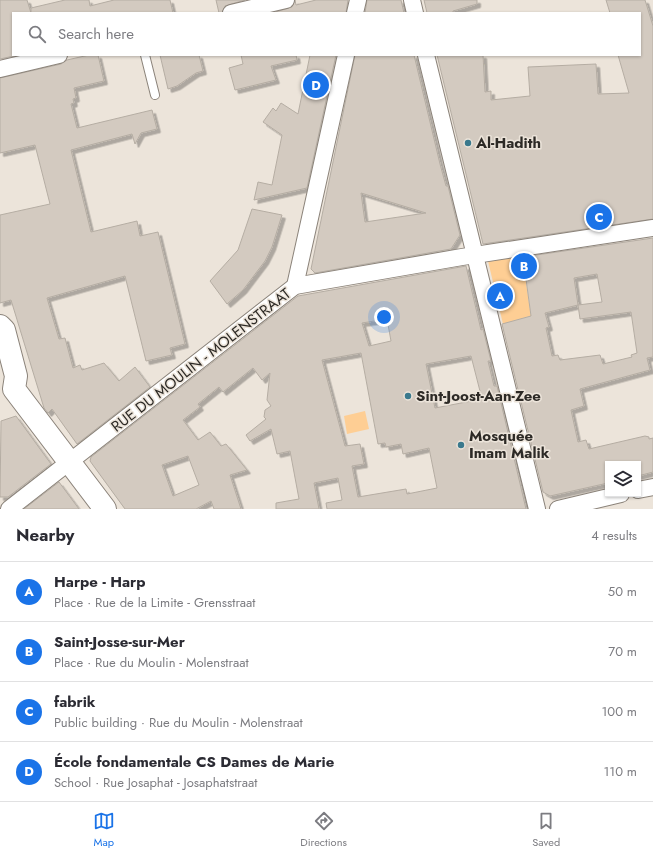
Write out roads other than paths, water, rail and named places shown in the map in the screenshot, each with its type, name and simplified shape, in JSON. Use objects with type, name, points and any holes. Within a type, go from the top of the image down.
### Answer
[{"type":"street","points":[[235,12],[286,0]]},
{"type":"street","points":[[355,12],[358,0]]},
{"type":"street","points":[[412,0],[415,12]]},
{"type":"street","points":[[0,69],[55,56]]},
{"type":"street","points":[[295,286],[346,56]]},
{"type":"street","points":[[426,56],[537,509]]},
{"type":"street","name":"RUE DU MOULIN - MOLENSTRAAT","points":[[9,509],[295,286],[476,255],[653,228]]},
{"type":"street","points":[[0,326],[4,330],[16,376],[7,393],[71,462],[105,509]]},
{"type":"street","points":[[641,489],[653,487]]},
{"type":"street","points":[[558,509],[609,497]]},
{"type":"lane","points":[[145,56],[155,95]]},
{"type":"place","name":"École fondamentale CS Dames de Marie","points":[[316,85]]},
{"type":"place","name":"Al-Hadith","points":[[468,143]]},
{"type":"place","name":"fabrik","points":[[599,217]]},
{"type":"place","name":"Saint-Josse-sur-Mer","points":[[524,266]]},
{"type":"place","name":"Harpe - Harp","points":[[500,296]]},
{"type":"place","name":"Sint-Joost-Aan-Zee","points":[[408,396]]},
{"type":"place","name":"Mosquée Imam Malik","points":[[461,445]]}]
